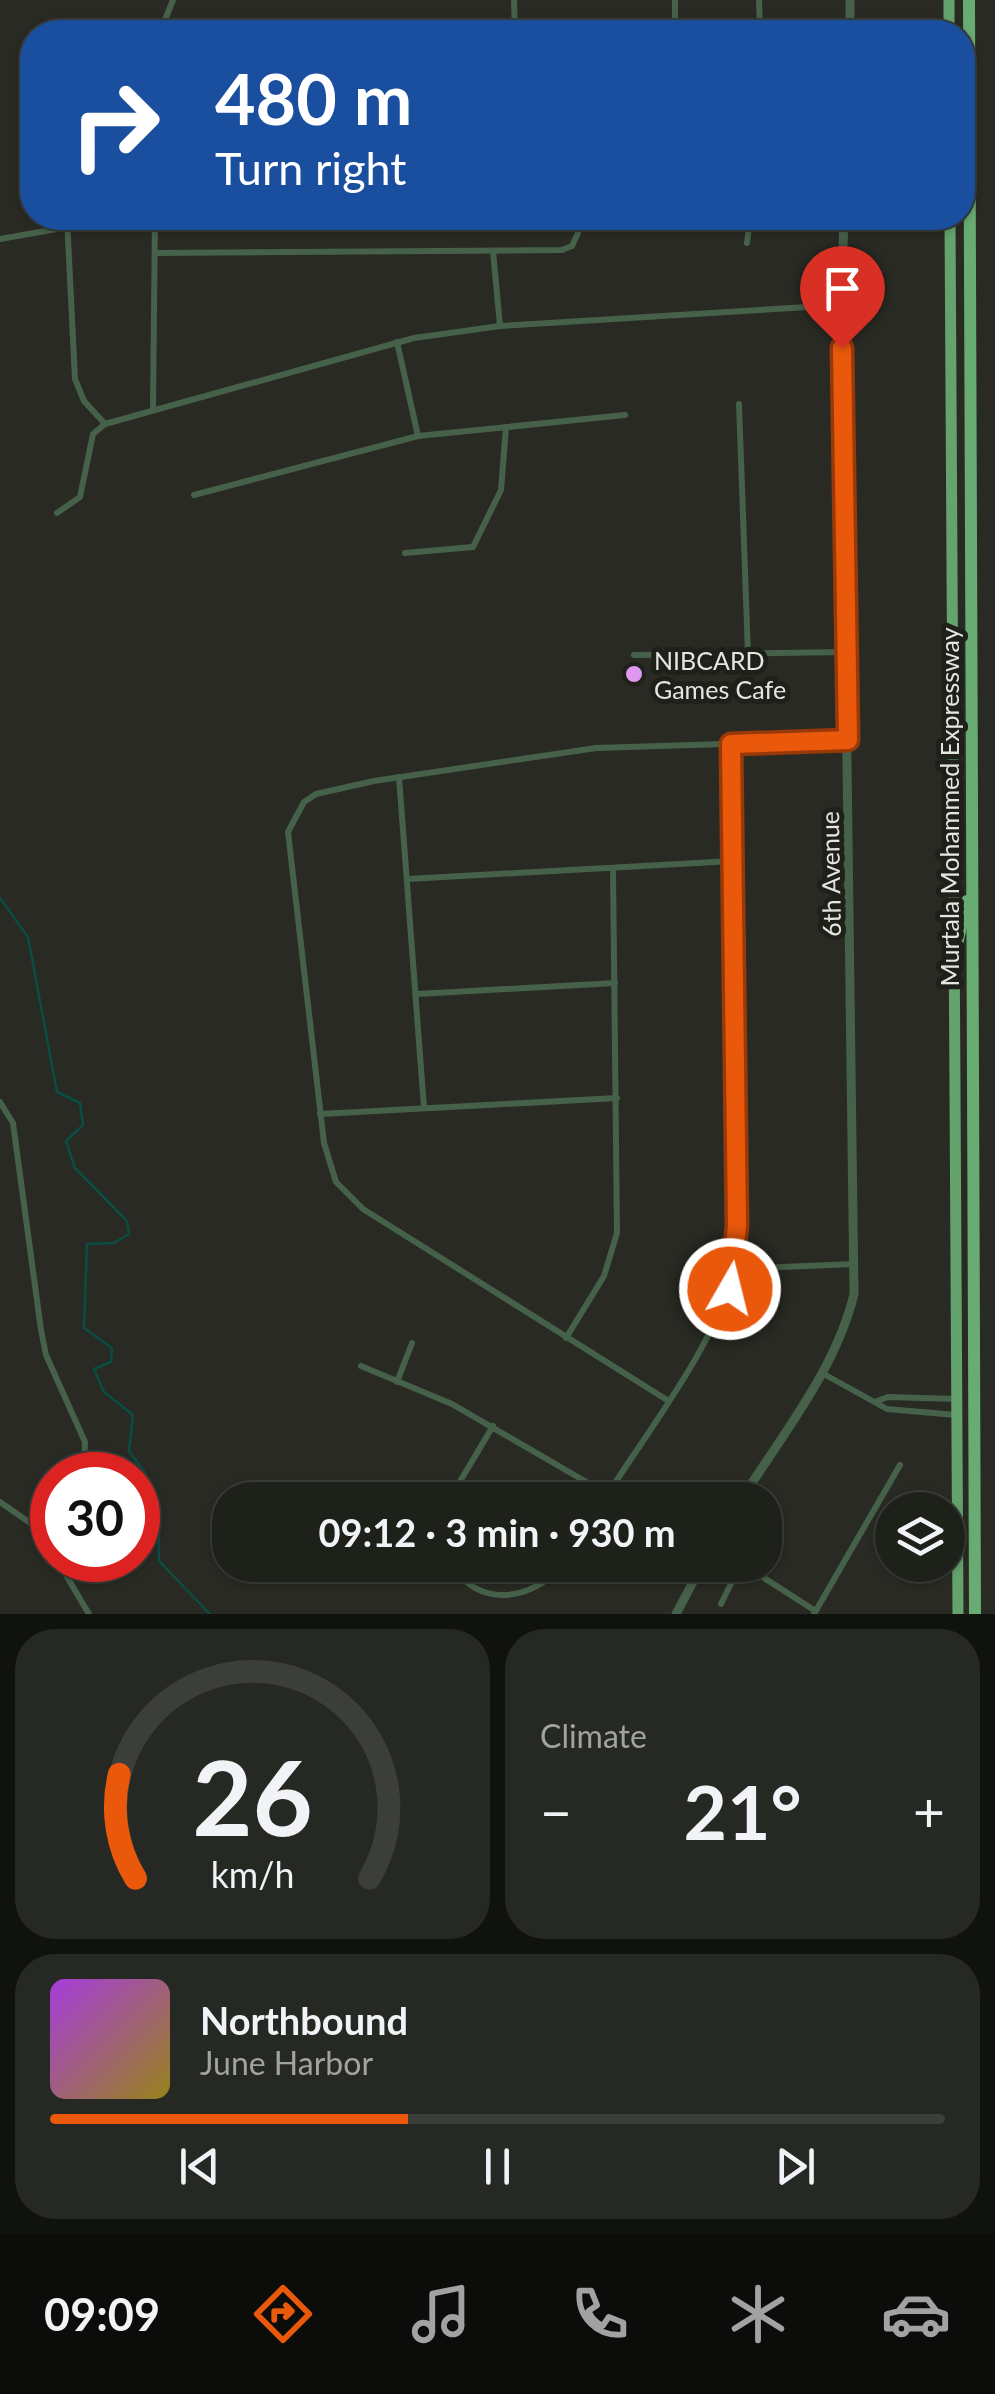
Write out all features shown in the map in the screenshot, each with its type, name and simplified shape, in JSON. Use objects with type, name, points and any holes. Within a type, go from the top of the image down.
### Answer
[{"type":"highway","name":"Murtala Mohammed Expressway","points":[[950,230],[958,1614]]},
{"type":"highway","name":"Murtala Mohammed Expressway","points":[[970,230],[975,1614]]},
{"type":"highway","points":[[954,958],[972,878]]},
{"type":"street","points":[[0,239],[51,230]]},
{"type":"street","points":[[68,230],[76,378],[79,392],[105,424]]},
{"type":"street","points":[[152,408],[155,230]]},
{"type":"street","points":[[155,253],[493,251],[572,246],[578,230]]},
{"type":"street","points":[[747,243],[749,230]]},
{"type":"street","name":"6th Avenue","points":[[752,1482],[822,1372],[847,1324],[856,1264],[841,305],[844,230]]},
{"type":"street","points":[[493,251],[500,326]]},
{"type":"street","points":[[57,513],[80,496],[93,434],[105,424],[398,342],[500,326],[841,305]]},
{"type":"street","points":[[398,342],[418,436]]},
{"type":"street","points":[[739,404],[748,654]]},
{"type":"street","points":[[194,494],[418,436],[624,415]]},
{"type":"street","points":[[405,554],[473,548],[501,490],[506,427]]},
{"type":"street","points":[[634,655],[846,652]]},
{"type":"street","points":[[666,1400],[348,1197],[328,1166],[288,832],[304,802],[316,794],[399,777],[596,748],[848,740]]},
{"type":"street","points":[[614,1482],[722,1310],[734,1269],[731,744]]},
{"type":"street","points":[[399,777],[424,1108]]},
{"type":"street","points":[[408,879],[733,861]]},
{"type":"street","points":[[566,1338],[604,1276],[617,1233],[613,869]]},
{"type":"street","points":[[416,994],[615,983]]},
{"type":"street","points":[[320,1114],[617,1098]]},
{"type":"street","points":[[0,1102],[13,1123],[46,1355],[85,1442],[85,1452]]},
{"type":"street","points":[[734,1269],[856,1264]]},
{"type":"street","points":[[397,1382],[412,1343]]},
{"type":"street","points":[[361,1366],[493,1426],[581,1482]]},
{"type":"street","points":[[822,1372],[887,1409],[957,1415]]},
{"type":"street","points":[[876,1402],[888,1397],[956,1399]]},
{"type":"street","points":[[460,1482],[493,1426]]},
{"type":"street","points":[[768,1582],[814,1612],[900,1465]]},
{"type":"street","points":[[0,1502],[30,1523]]},
{"type":"street","points":[[70,1582],[88,1614]]},
{"type":"street","points":[[472,1582],[483,1592],[514,1596],[545,1582]]},
{"type":"street","points":[[676,1614],[693,1582]]},
{"type":"street","points":[[721,1604],[733,1582]]},
{"type":"waterway","points":[[0,898],[28,937],[57,1092],[80,1103],[83,1125],[66,1141],[75,1168],[127,1221],[129,1234],[114,1243],[87,1244],[84,1328],[112,1348],[111,1362],[94,1369],[104,1392],[133,1415],[129,1451],[146,1474],[145,1507],[159,1530],[159,1561],[210,1614]]},
{"type":"place","name":"NIBCARD Games Cafe","points":[[634,674]]},
{"type":"route","points":[[730,1289],[737,1226],[731,744],[848,740],[842,348]]}]
